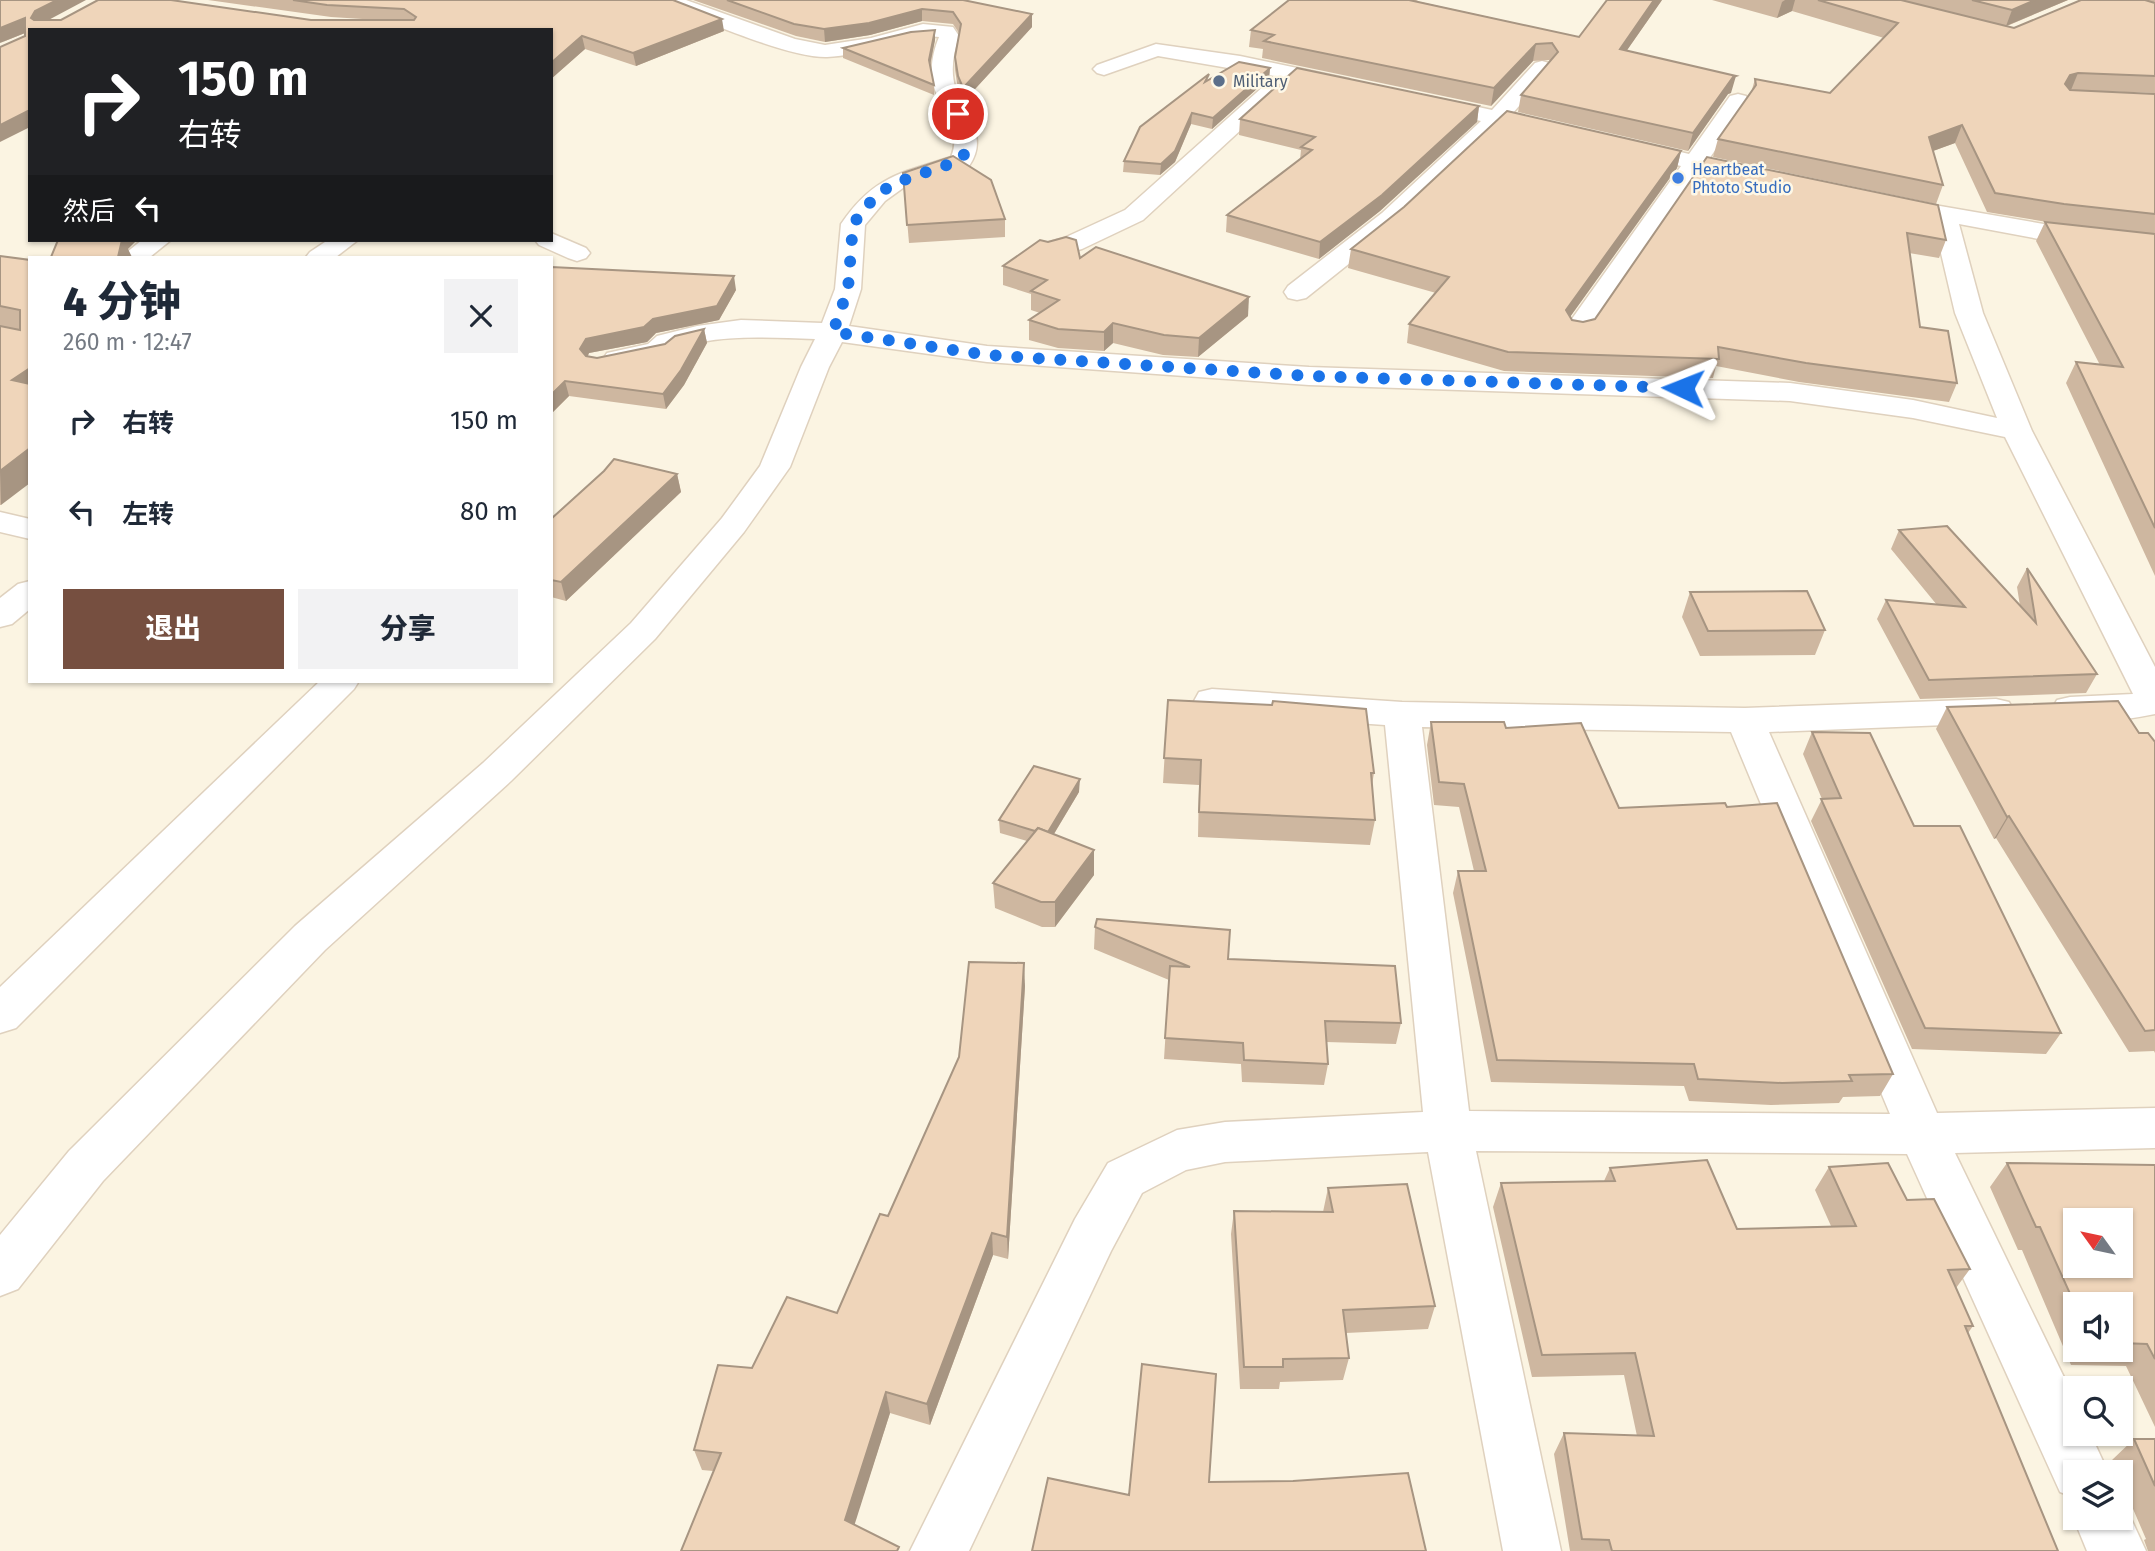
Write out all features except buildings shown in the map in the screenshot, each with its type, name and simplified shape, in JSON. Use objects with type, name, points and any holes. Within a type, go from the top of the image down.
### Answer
[{"type":"street","points":[[0,1273],[86,1166],[310,938],[497,772],[643,631],[733,524],[775,467],[815,367],[833,332],[848,289],[853,224],[876,195],[895,183],[961,160],[965,154],[968,133],[943,79],[943,50],[949,33],[941,29],[923,30],[865,46],[825,51],[790,44],[668,0]]},
{"type":"street","points":[[1104,69],[1156,50],[1240,62],[1368,90]]},
{"type":"street","points":[[1297,292],[1391,218],[1496,119],[1542,67]]},
{"type":"street","points":[[1048,250],[1073,244],[1134,215],[1291,73]]},
{"type":"street","points":[[1406,99],[1577,135]]},
{"type":"street","points":[[1578,330],[1738,101]]},
{"type":"street","points":[[1603,141],[1775,181]]},
{"type":"street","points":[[1867,200],[2055,234],[2155,244]]},
{"type":"street","points":[[1944,215],[1969,313],[2017,431],[2146,704],[2148,741]]},
{"type":"street","points":[[135,256],[155,242]]},
{"type":"street","points":[[321,256],[342,242]]},
{"type":"street","points":[[552,242],[577,253]]},
{"type":"street","points":[[600,362],[657,351],[667,342],[697,334],[741,328],[833,332],[987,355],[1309,376],[1790,392],[1913,409],[2017,431]]},
{"type":"street","points":[[0,522],[28,529]]},
{"type":"street","points":[[0,616],[28,592]]},
{"type":"street","points":[[0,1015],[339,683]]},
{"type":"street","points":[[1212,701],[1402,714],[1745,720],[2146,704]]},
{"type":"street","points":[[1402,714],[1448,1131],[1532,1551]]},
{"type":"street","points":[[1745,720],[1923,1134],[2074,1460]]},
{"type":"street","points":[[939,1551],[1093,1235],[1125,1178],[1177,1152],[1225,1142],[1448,1131],[1923,1134],[2155,1128]]},
{"type":"street","points":[[2107,1530],[2117,1551]]},
{"type":"place","name":"Military","points":[[1219,81]]},
{"type":"place","name":"Heartbeat Phtoto Studio","points":[[1678,178]]},
{"type":"route","points":[[958,114],[968,133],[965,154],[961,160],[895,183],[876,195],[853,224],[848,289],[833,332],[987,355],[1309,376],[1683,388]]}]
